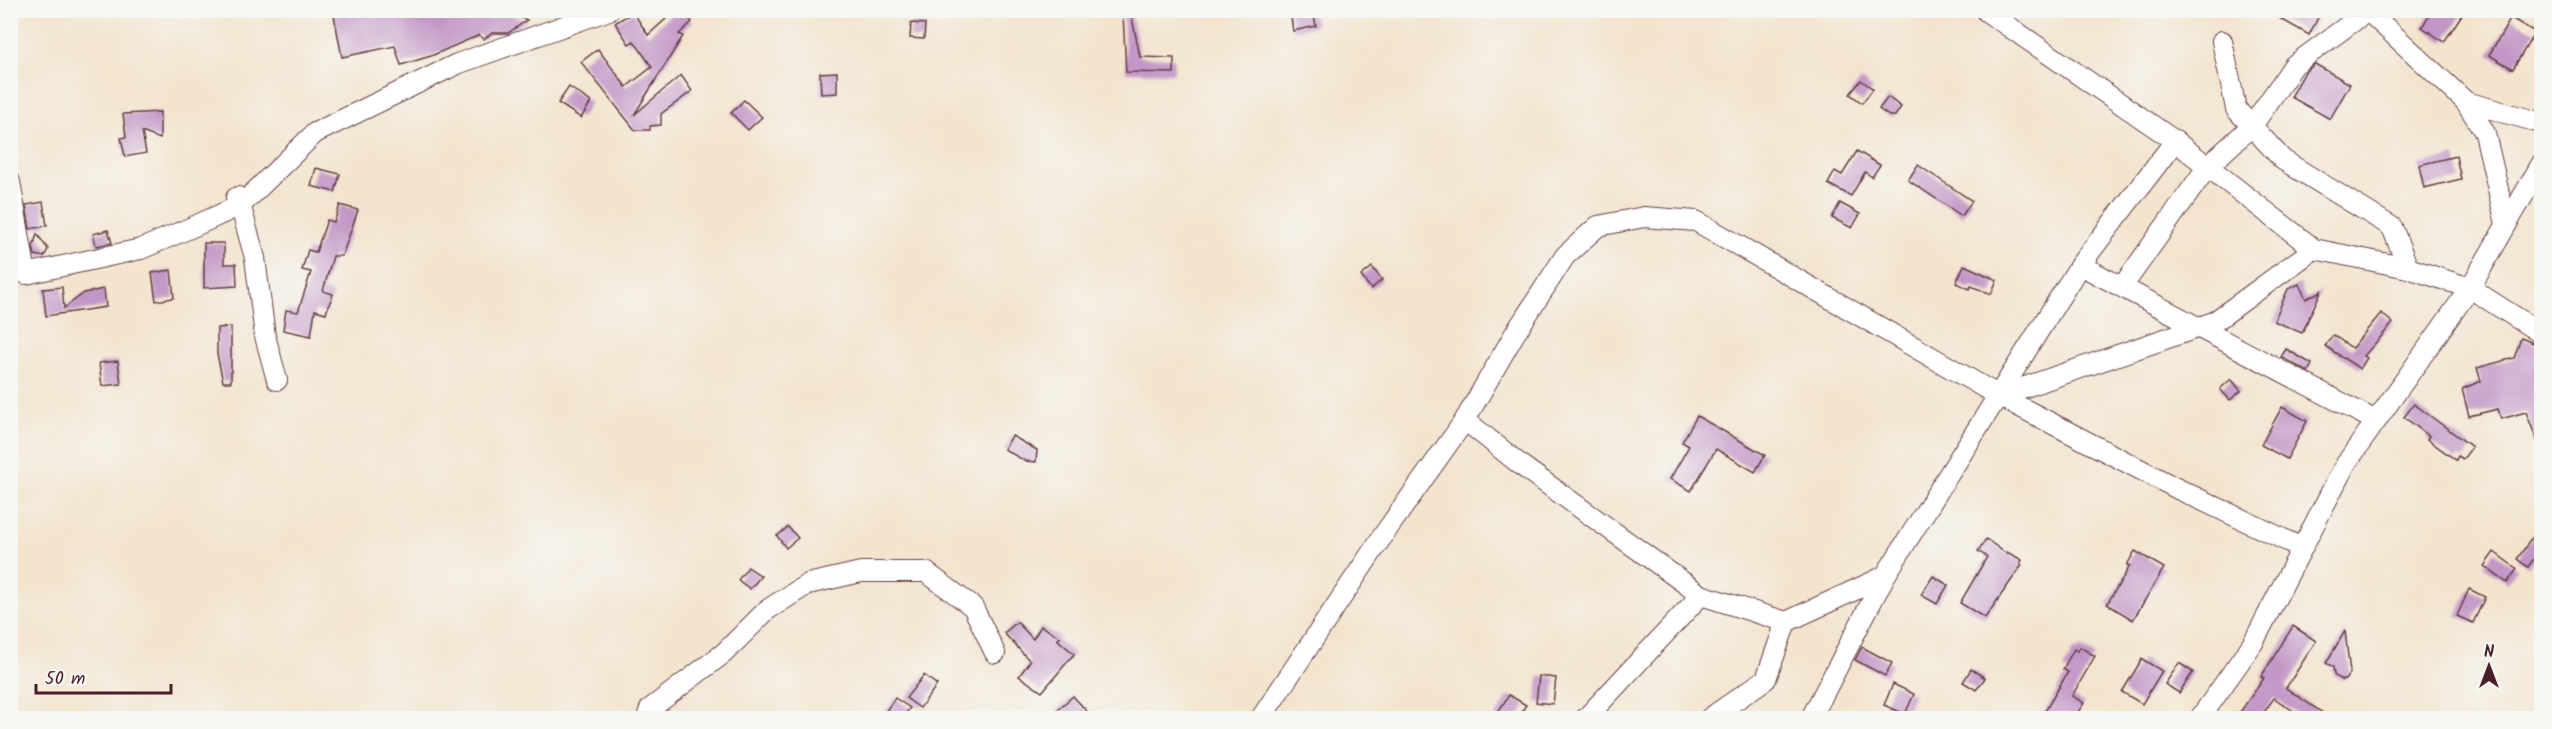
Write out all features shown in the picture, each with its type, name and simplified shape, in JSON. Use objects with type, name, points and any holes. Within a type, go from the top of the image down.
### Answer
[{"type":"street","points":[[10,182],[26,274],[141,249],[241,205],[315,133],[457,64],[609,10]]},
{"type":"street","points":[[1986,11],[2175,141],[2314,249],[2409,268],[2470,288],[2541,334]]},
{"type":"street","points":[[2122,287],[2208,166],[2252,126],[2294,65],[2369,11],[2466,102],[2485,133],[2506,224]]},
{"type":"street","points":[[2222,41],[2236,108],[2283,160],[2392,227],[2409,268]]},
{"type":"street","points":[[2466,102],[2541,123]]},
{"type":"street","points":[[1811,718],[1885,576],[2080,265],[2175,141]]},
{"type":"street","points":[[2200,718],[2253,643],[2345,465],[2470,288],[2541,163]]},
{"type":"street","points":[[197,225],[238,197]]},
{"type":"street","points":[[40,274],[127,255],[202,219],[238,197]]},
{"type":"street","points":[[238,197],[255,258],[265,336],[277,380]]},
{"type":"street","points":[[1261,718],[1384,534],[1465,420],[1514,335],[1565,256],[1598,226],[1644,217],[1696,221],[1999,396],[2176,488],[2302,548]]},
{"type":"street","points":[[1999,396],[2214,322],[2314,249]]},
{"type":"street","points":[[2080,265],[2376,422]]},
{"type":"street","points":[[1465,420],[1522,466],[1701,595],[1786,622],[1885,576]]},
{"type":"street","points":[[647,718],[650,709],[724,653],[767,610],[808,584],[861,572],[926,572],[973,607],[995,653]]},
{"type":"street","points":[[1586,718],[1701,595]]},
{"type":"street","points":[[1710,718],[1766,679],[1786,622]]},
{"type":"building","points":[[333,10],[495,10],[527,20],[508,33],[492,33],[484,39],[479,35],[431,56],[401,65],[395,46],[342,57]]},
{"type":"building","points":[[676,10],[681,10],[692,22],[679,34],[683,36],[634,115],[681,75],[692,91],[661,114],[661,125],[650,126],[650,130],[635,130],[581,62],[598,49],[626,87],[652,67],[634,41],[629,44],[615,23],[633,12],[648,35]]},
{"type":"building","points":[[1290,10],[1313,10],[1316,26],[1293,31]]},
{"type":"building","points":[[2265,10],[2322,10],[2309,35]]},
{"type":"building","points":[[2432,10],[2465,10],[2444,42],[2422,27]]},
{"type":"building","points":[[1131,13],[1140,57],[1174,58],[1174,73],[1126,72],[1123,14]]},
{"type":"building","points":[[2511,18],[2535,32],[2513,69],[2489,55]]},
{"type":"building","points":[[911,23],[925,24],[924,39],[910,38]]},
{"type":"building","points":[[2315,64],[2350,84],[2330,119],[2291,97],[2305,72]]},
{"type":"building","points":[[837,72],[837,93],[821,94],[820,73]]},
{"type":"building","points":[[1861,80],[1873,89],[1862,103],[1850,94]]},
{"type":"building","points":[[569,87],[591,102],[581,118],[558,103]]},
{"type":"building","points":[[1888,97],[1901,107],[1895,116],[1889,116],[1879,109]]},
{"type":"building","points":[[744,100],[762,117],[748,130],[731,113]]},
{"type":"building","points":[[160,112],[160,139],[142,132],[146,153],[125,157],[121,138],[126,137],[123,114]]},
{"type":"building","points":[[1857,151],[1880,165],[1872,177],[1865,172],[1851,196],[1828,184],[1835,171],[1842,175]]},
{"type":"building","points":[[2456,156],[2461,179],[2424,188],[2419,165]]},
{"type":"building","points":[[1918,165],[1972,201],[1962,216],[1908,180]]},
{"type":"building","points":[[316,168],[340,174],[335,192],[311,186]]},
{"type":"building","points":[[43,202],[47,226],[30,229],[26,205]]},
{"type":"building","points":[[1840,203],[1860,214],[1852,228],[1832,218]]},
{"type":"building","points":[[340,205],[358,210],[342,256],[333,256],[323,291],[333,294],[326,313],[315,310],[311,336],[283,330],[286,310],[298,312],[311,272],[302,270],[308,250],[316,252],[327,220],[334,222]]},
{"type":"building","points":[[108,230],[112,243],[96,246],[93,234]]},
{"type":"building","points":[[37,234],[48,249],[44,257],[35,255],[33,247]]},
{"type":"building","points":[[204,243],[224,243],[224,264],[236,264],[237,286],[204,288]]},
{"type":"building","points":[[1964,265],[1997,280],[1991,294],[1956,283]]},
{"type":"building","points":[[1372,267],[1382,280],[1371,289],[1361,276]]},
{"type":"building","points":[[171,270],[174,298],[156,301],[152,273]]},
{"type":"building","points":[[2299,284],[2306,299],[2321,291],[2302,333],[2274,321],[2288,289]]},
{"type":"building","points":[[62,287],[64,308],[84,293],[104,289],[106,307],[46,316],[43,289]]},
{"type":"building","points":[[2381,313],[2393,323],[2364,356],[2367,358],[2360,369],[2325,346],[2333,335],[2352,348]]},
{"type":"building","points":[[231,327],[231,382],[223,382],[217,354],[217,328]]},
{"type":"building","points":[[2521,338],[2541,346],[2540,448],[2526,412],[2501,419],[2498,409],[2469,416],[2462,389],[2481,381],[2477,368],[2514,358]]},
{"type":"building","points":[[2286,349],[2312,364],[2308,372],[2281,357]]},
{"type":"building","points":[[118,361],[121,384],[102,386],[99,363]]},
{"type":"building","points":[[2231,379],[2241,391],[2230,400],[2220,389]]},
{"type":"building","points":[[2414,404],[2472,447],[2463,459],[2458,456],[2456,460],[2427,439],[2429,436],[2404,417]]},
{"type":"building","points":[[2282,407],[2307,421],[2287,459],[2261,445]]},
{"type":"building","points":[[1697,416],[1765,455],[1755,472],[1716,449],[1691,491],[1670,479],[1689,446],[1682,442]]},
{"type":"building","points":[[1012,436],[1037,450],[1036,462],[1025,461],[1004,449]]},
{"type":"building","points":[[2541,525],[2541,542],[2536,556],[2528,567],[2517,559]]},
{"type":"building","points":[[788,527],[798,538],[786,548],[777,536]]},
{"type":"building","points":[[1986,539],[2007,554],[2007,552],[2022,560],[2020,563],[2022,565],[1985,618],[1960,603],[1987,557],[1978,551]]},
{"type":"building","points":[[2135,551],[2164,568],[2133,620],[2107,604],[2130,566],[2127,565]]},
{"type":"building","points":[[2494,552],[2517,569],[2507,583],[2484,566]]},
{"type":"building","points":[[748,567],[761,576],[750,589],[738,580]]},
{"type":"building","points":[[1933,576],[1948,585],[1937,604],[1921,595]]},
{"type":"building","points":[[2469,589],[2485,597],[2473,623],[2457,616]]},
{"type":"building","points":[[1017,622],[1033,639],[1041,626],[1060,637],[1057,639],[1074,654],[1042,692],[1019,676],[1030,661],[1004,633]]},
{"type":"building","points":[[2293,626],[2316,641],[2286,688],[2330,718],[2304,718],[2274,698],[2260,718],[2236,718],[2264,678],[2261,677]]},
{"type":"building","points":[[2345,631],[2350,673],[2345,680],[2341,680],[2334,675],[2333,667],[2326,663]]},
{"type":"building","points":[[1862,647],[1892,663],[1885,676],[1855,660]]},
{"type":"building","points":[[2080,647],[2095,656],[2072,696],[2084,703],[2074,718],[2041,718],[2068,672],[2063,669],[2074,649],[2077,651]]},
{"type":"building","points":[[2142,659],[2162,671],[2142,704],[2122,692]]},
{"type":"building","points":[[2179,663],[2193,672],[2179,693],[2165,684]]},
{"type":"building","points":[[1971,669],[1985,678],[1976,690],[1963,682]]},
{"type":"building","points":[[924,675],[937,685],[920,708],[906,698]]},
{"type":"building","points":[[1539,676],[1556,678],[1553,704],[1536,702]]},
{"type":"building","points":[[1893,684],[1914,694],[1905,714],[1884,705]]},
{"type":"building","points":[[1509,695],[1526,705],[1517,718],[1494,718]]},
{"type":"building","points":[[1073,696],[1093,718],[1065,718],[1057,710]]},
{"type":"building","points":[[895,698],[910,708],[902,718],[881,718]]}]
